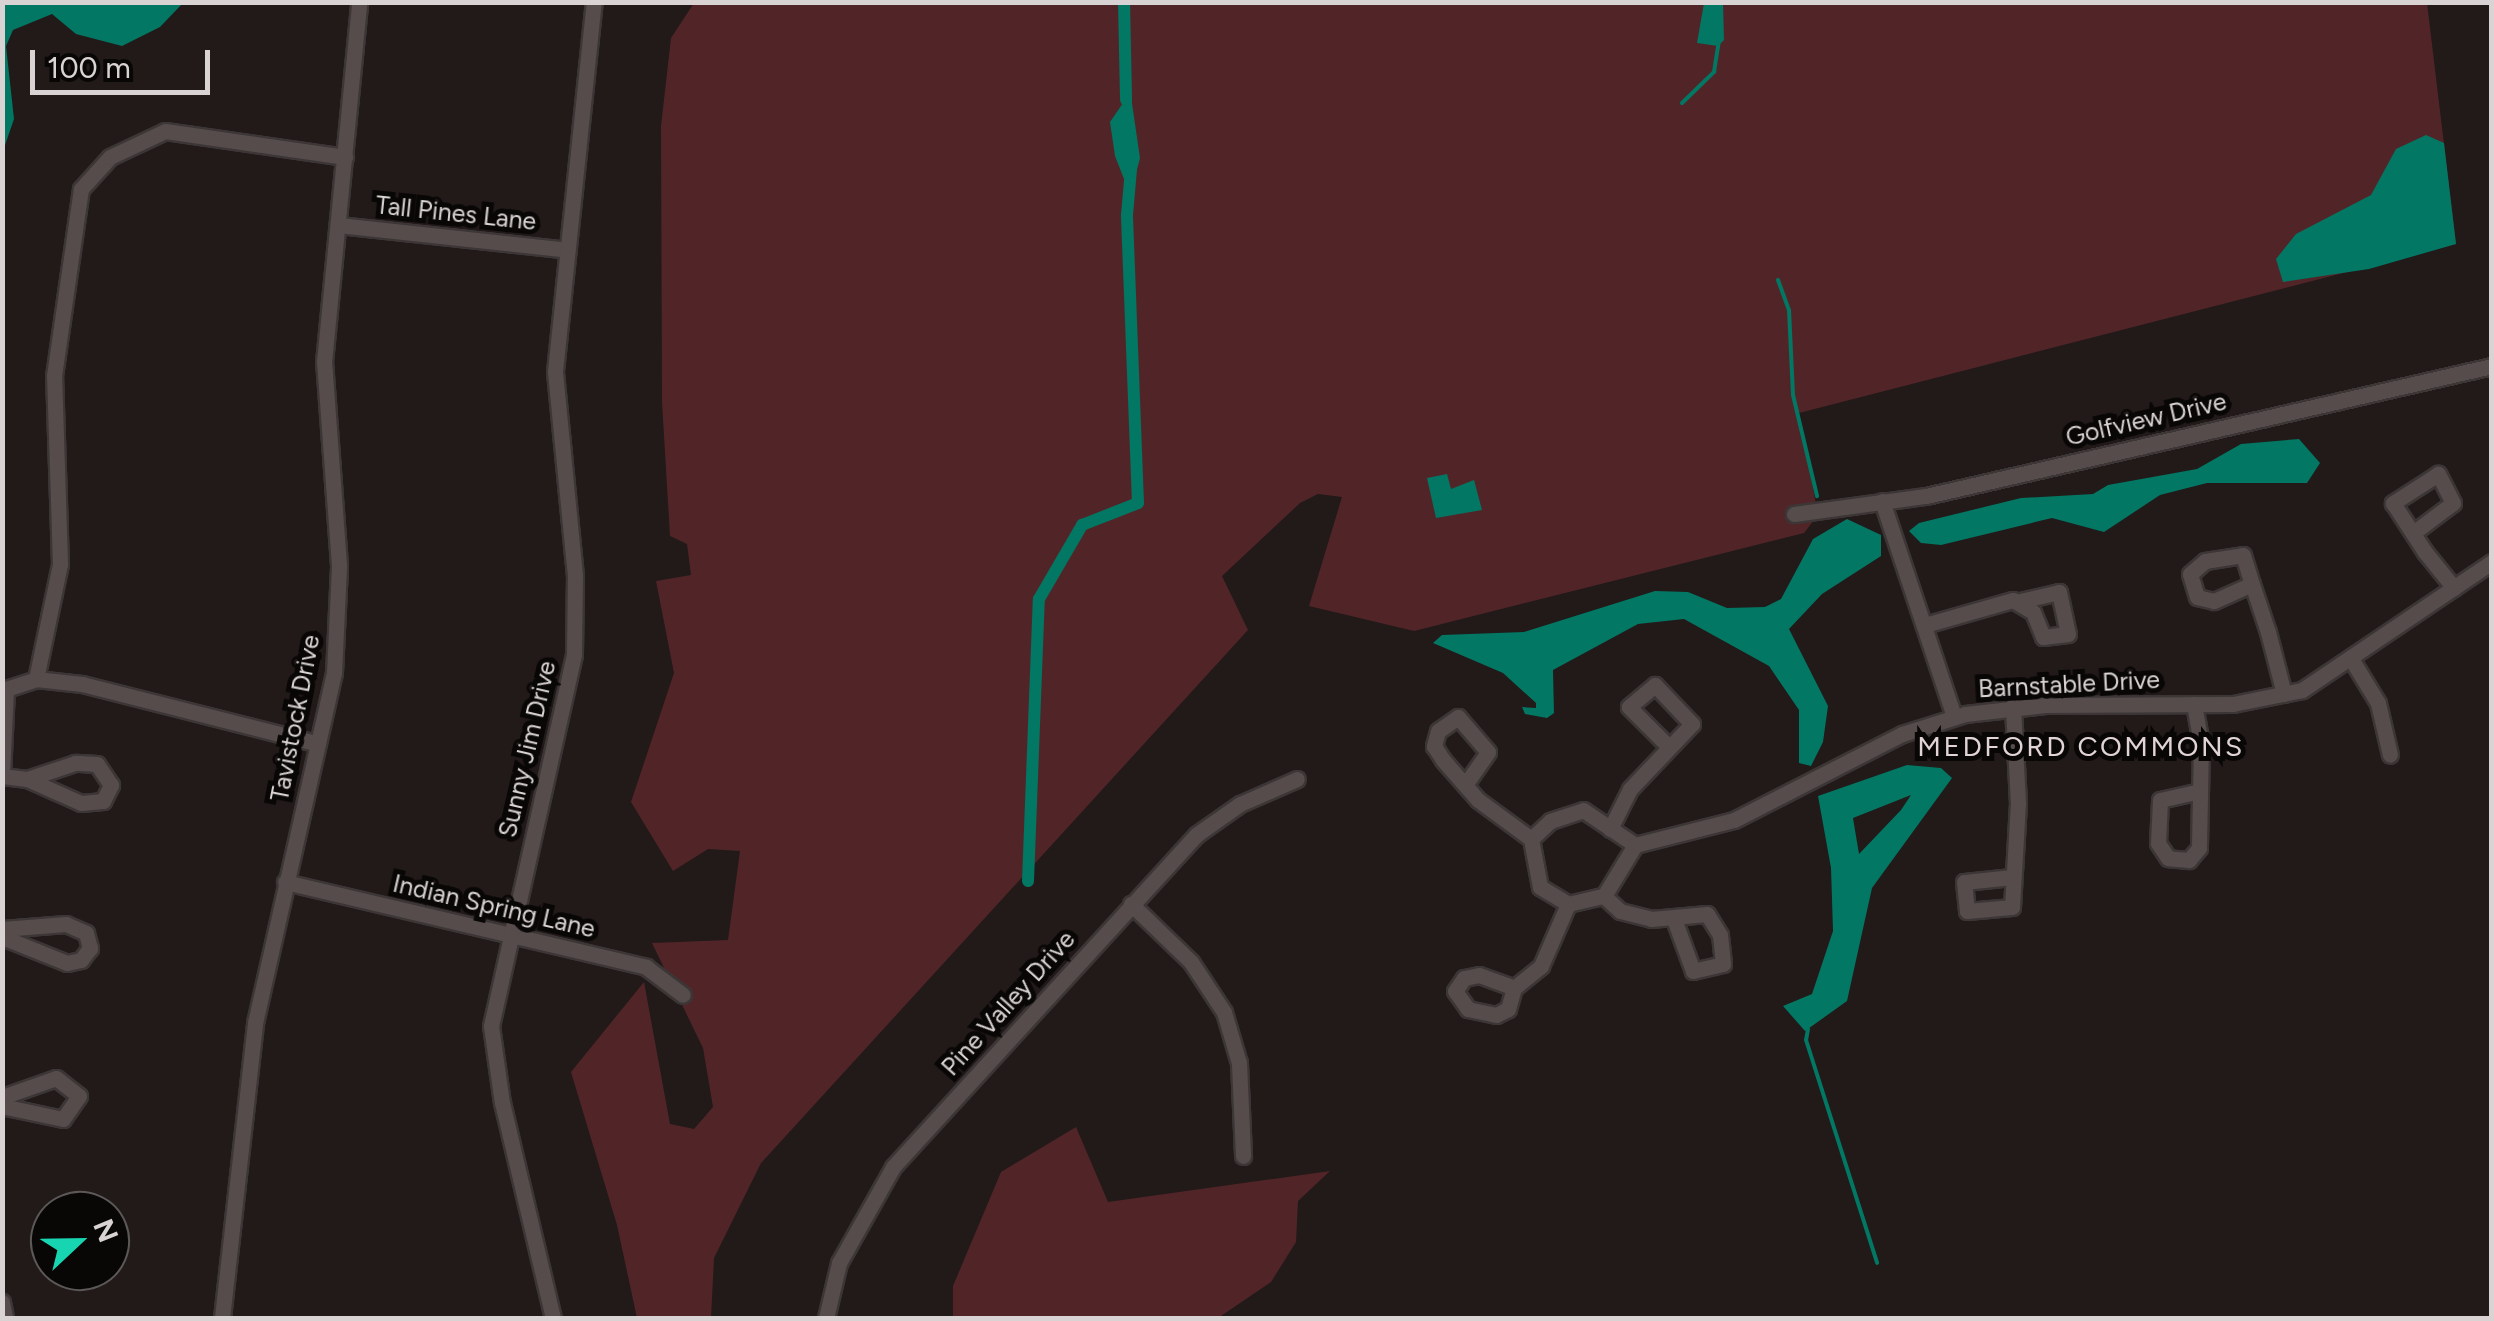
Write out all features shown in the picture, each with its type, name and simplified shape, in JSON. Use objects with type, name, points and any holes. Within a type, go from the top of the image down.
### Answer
[{"type":"street","name":"Tavistock Drive","points":[[222,1318],[255,1024],[339,622],[323,396],[359,2]]},
{"type":"street","name":"Sunny Jim Drive","points":[[553,1318],[492,1042],[509,936],[574,655],[575,576],[555,371],[594,2]]},
{"type":"street","points":[[36,679],[62,548],[56,361],[73,219],[92,173],[119,151],[165,131],[345,157]]},
{"type":"street","name":"Tall Pines Lane","points":[[339,225],[568,250]]},
{"type":"street","name":"Golfview Drive","points":[[1802,515],[1882,502],[2492,366]]},
{"type":"street","points":[[1882,502],[1954,716]]},
{"type":"street","points":[[2413,533],[2454,588]]},
{"type":"street","points":[[2252,584],[2214,600],[2197,597],[2190,574],[2205,561],[2243,555],[2252,584],[2284,694]]},
{"type":"street","name":"Barnstable Drive","points":[[1635,844],[1734,820],[1889,740],[1954,716],[2013,706],[2233,704],[2284,694],[2353,662],[2492,562]]},
{"type":"street","points":[[1925,625],[2020,601]]},
{"type":"street","points":[[2353,662],[2378,703],[2390,755]]},
{"type":"street","points":[[27,779],[75,763],[97,764],[108,772],[110,795],[80,803],[27,779],[2,775],[4,688],[36,679],[152,699],[316,743]]},
{"type":"street","points":[[2194,704],[2200,791],[2195,858],[2168,858],[2158,844],[2160,800],[2200,791]]},
{"type":"street","points":[[2012,877],[2018,803],[2013,706]]},
{"type":"street","points":[[1610,829],[1630,789],[1669,747]]},
{"type":"street","name":"Pine Valley Drive","points":[[826,1318],[839,1263],[883,1180],[1131,904],[1218,817],[1297,780]]},
{"type":"street","points":[[1465,785],[1531,839],[1539,886],[1568,904],[1604,896],[1635,844],[1583,810],[1550,821],[1531,839]]},
{"type":"street","name":"Indian Spring Lane","points":[[285,882],[646,967],[683,995]]},
{"type":"street","points":[[1604,896],[1624,912],[1674,919]]},
{"type":"street","points":[[1131,904],[1191,962],[1224,1012],[1238,1063],[1243,1156]]},
{"type":"street","points":[[1514,988],[1541,966],[1568,904]]},
{"type":"street","points":[[2,928],[66,924],[86,933],[90,948],[81,960],[67,963],[2,936]]},
{"type":"street","points":[[2,1098],[56,1078],[79,1096],[63,1118],[2,1106]]},
{"type":"street","points":[[2,1302],[5,1318]]},
{"type":"shaded area","points":[[3,2],[183,3],[160,27],[122,46],[76,34],[52,14],[13,30],[6,46],[14,119],[3,151]]},
{"type":"shaded area","points":[[694,3],[2427,3],[2456,244],[1799,413],[1818,515],[1804,533],[1414,631],[1309,606],[1342,497],[1318,494],[1300,503],[1222,576],[1248,630],[761,1163],[714,1258],[711,1318],[637,1318],[617,1225],[571,1072],[644,982],[670,1124],[694,1129],[713,1107],[703,1048],[652,943],[728,940],[740,851],[708,849],[673,871],[631,802],[674,673],[656,581],[691,575],[687,544],[670,536],[662,402],[661,126],[671,38]]},
{"type":"shaded area","points":[[1704,3],[1723,3],[1724,40],[1718,46],[1697,43]]},
{"type":"shaded area","points":[[1129,83],[1140,158],[1133,185],[1126,184],[1115,156],[1110,122],[1123,103],[1121,84]]},
{"type":"shaded area","points":[[2426,135],[2444,143],[2456,244],[2369,269],[2283,282],[2276,259],[2296,234],[2371,195],[2396,149]]},
{"type":"shaded area","points":[[2299,439],[2320,463],[2307,483],[2207,483],[2160,495],[2104,532],[2052,518],[1941,545],[1921,543],[1909,531],[1919,523],[2021,498],[2093,494],[2108,485],[2197,469],[2241,444]]},
{"type":"shaded area","points":[[1447,474],[1451,489],[1474,480],[1482,510],[1436,518],[1427,478]]},
{"type":"shaded area","points":[[1847,519],[1881,535],[1881,556],[1822,594],[1789,629],[1828,706],[1823,742],[1811,766],[1799,763],[1799,710],[1769,666],[1684,619],[1638,624],[1553,670],[1554,713],[1547,718],[1525,714],[1522,707],[1536,708],[1536,703],[1503,673],[1433,643],[1442,635],[1524,632],[1655,591],[1688,592],[1727,608],[1765,607],[1781,599],[1813,539]]},
{"type":"shaded area","points":[[1907,765],[1941,768],[1952,778],[1872,888],[1847,1001],[1805,1031],[1783,1006],[1812,994],[1833,931],[1831,868],[1818,796]],"holes":[[[1911,795],[1859,854],[1853,818]]]},
{"type":"shaded area","points":[[1076,1127],[1108,1202],[1330,1171],[1298,1201],[1296,1242],[1271,1282],[1218,1318],[953,1318],[953,1286],[1001,1172]]},
{"type":"waterway","points":[[1124,2],[1126,100]]},
{"type":"waterway","points":[[1682,103],[1714,72],[1719,42]]},
{"type":"waterway","points":[[1028,881],[1039,599],[1082,525],[1138,503],[1127,215],[1131,169]]},
{"type":"waterway","points":[[1778,280],[1789,310],[1793,395],[1817,496]]},
{"type":"waterway","points":[[1808,1029],[1806,1040],[1877,1263]]},
{"type":"district","name":"MEDFORD COMMONS","points":[[2081,746]]}]
